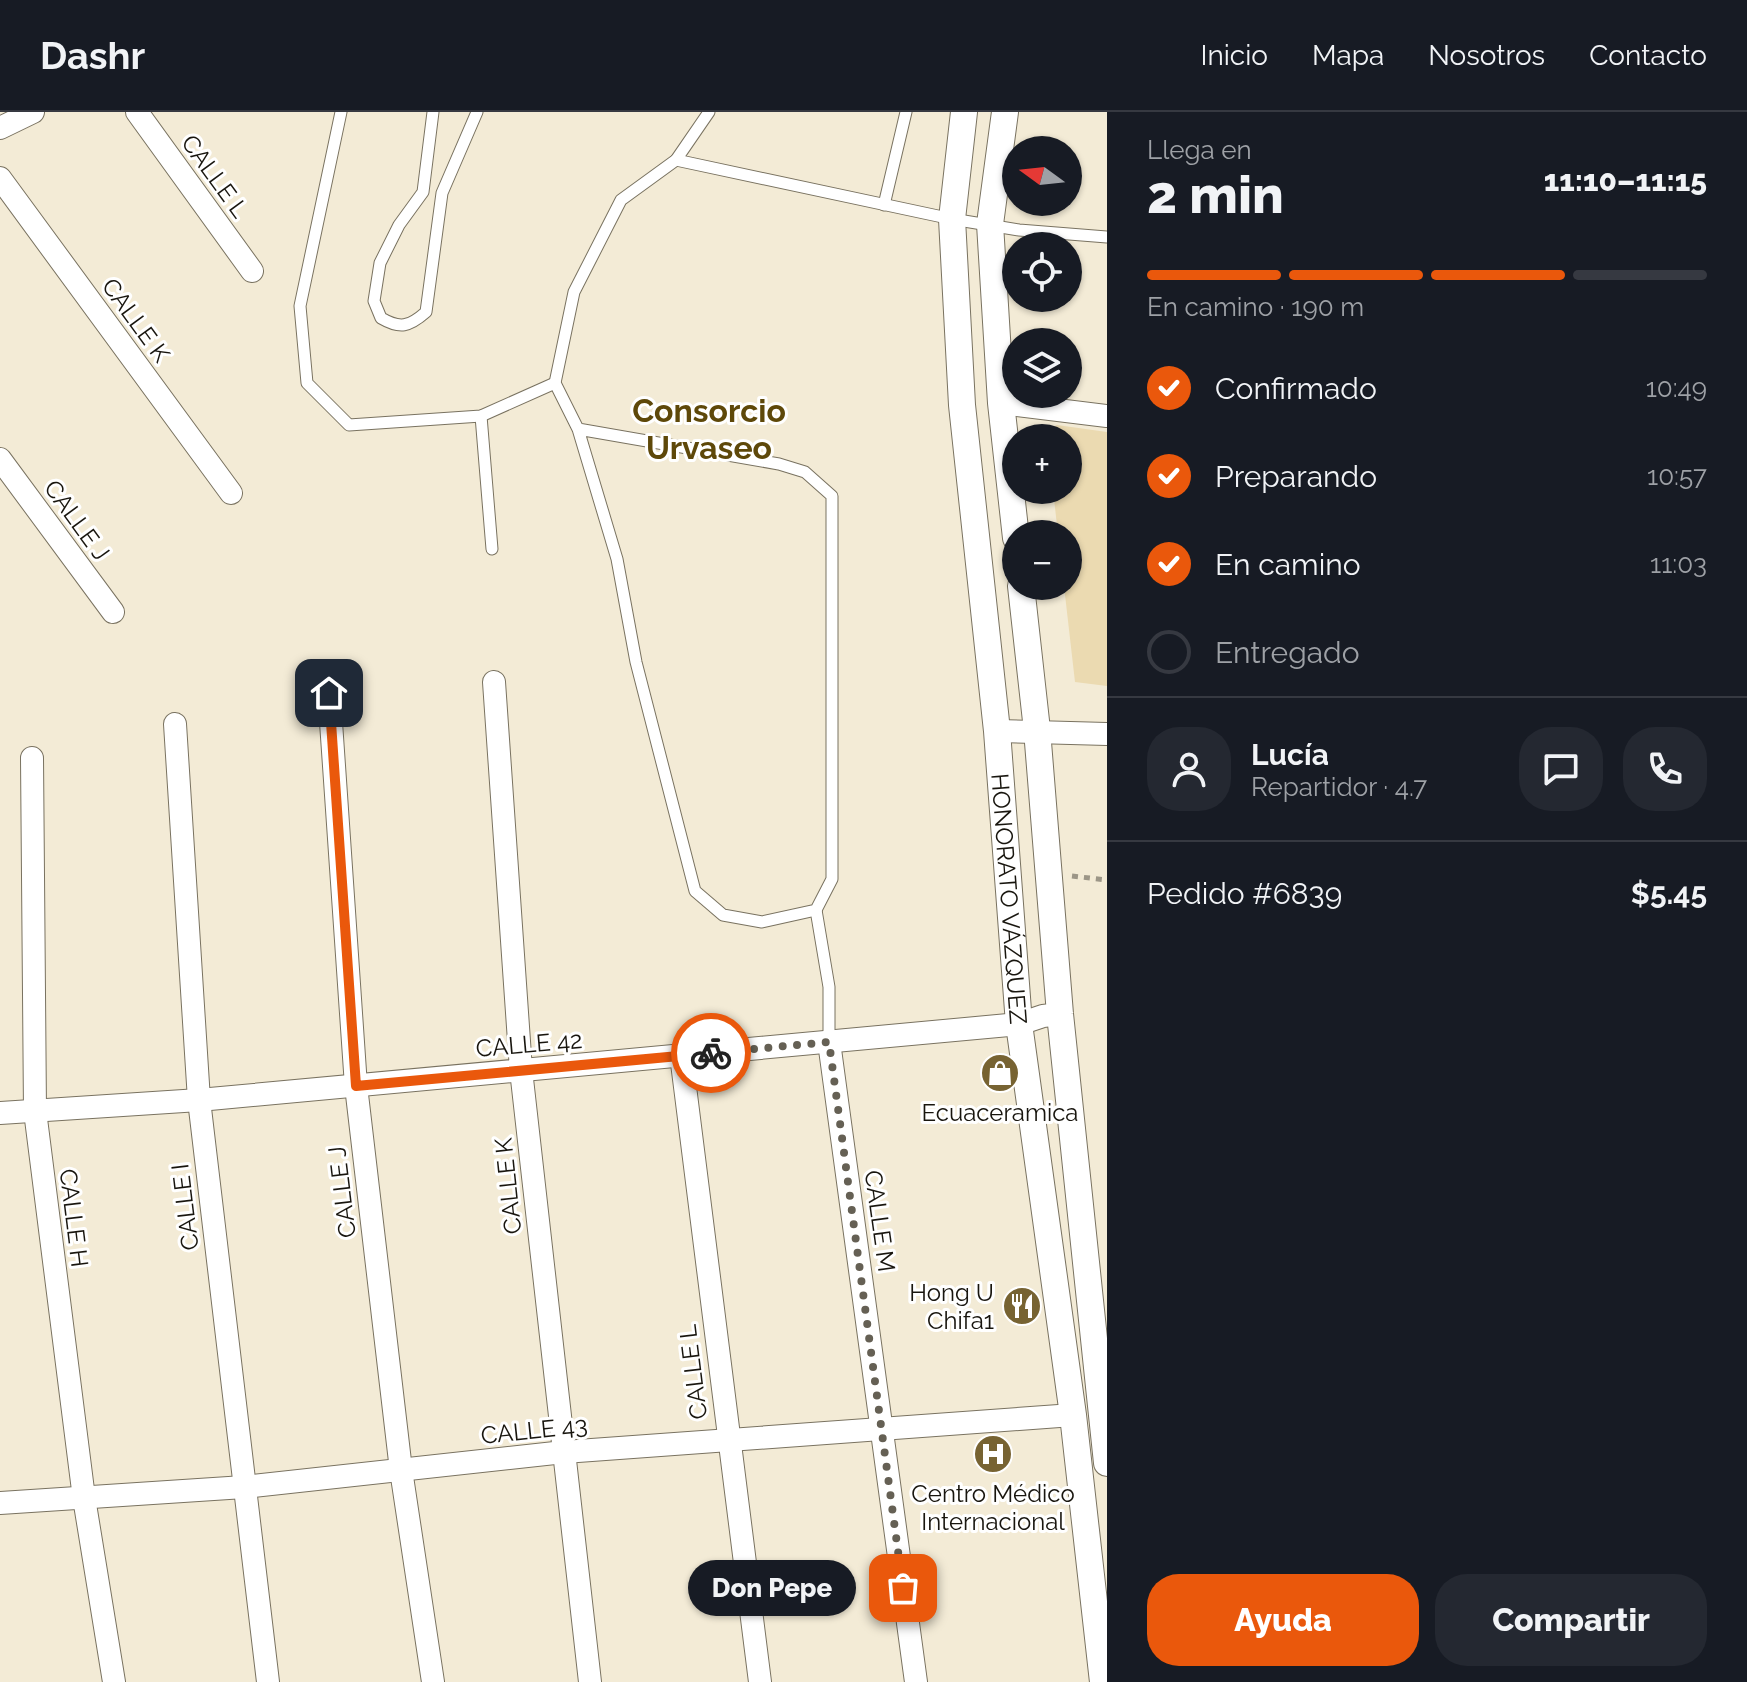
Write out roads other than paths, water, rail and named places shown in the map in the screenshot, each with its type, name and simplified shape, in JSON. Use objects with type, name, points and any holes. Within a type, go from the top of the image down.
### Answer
[{"type":"street","points":[[0,128],[33,112]]},
{"type":"street","name":"CALLE L","points":[[137,112],[252,271]]},
{"type":"street","name":"HONORATO VÁZQUEZ","points":[[964,112],[952,219],[962,405],[997,731],[1019,1024],[1073,1415],[1103,1682]]},
{"type":"street","points":[[1005,112],[990,224],[1001,403],[1014,520]]},
{"type":"street","name":"CALLE K","points":[[0,178],[231,493]]},
{"type":"street","points":[[1001,403],[1107,416]]},
{"type":"street","name":"CALLE J","points":[[0,459],[113,612]]},
{"type":"street","name":"HONORATO VÁZQUEZ","points":[[1023,600],[1037,730],[1060,1014],[1107,1463]]},
{"type":"street","name":"CALLE K","points":[[494,682],[521,1070],[590,1682]]},
{"type":"street","name":"CALLE J","points":[[329,693],[356,1086],[401,1470],[433,1682]]},
{"type":"street","name":"CALLE I","points":[[175,724],[199,1100],[268,1682]]},
{"type":"street","points":[[997,731],[1107,734]]},
{"type":"street","name":"CALLE H","points":[[32,758],[35,1111],[84,1498],[114,1682]]},
{"type":"street","name":"CALLE 42","points":[[0,1113],[199,1100],[829,1042],[1019,1024],[1060,1014]]},
{"type":"street","name":"CALLE M","points":[[829,1042],[916,1682]]},
{"type":"street","name":"CALLE L","points":[[681,1055],[760,1682]]},
{"type":"street","name":"CALLE 43","points":[[0,1503],[244,1487],[564,1452],[1073,1415]]},
{"type":"lane","points":[[341,112],[300,306],[307,383],[349,425],[481,416],[555,383]]},
{"type":"lane","points":[[433,112],[423,192],[399,225],[380,263],[374,301],[381,318],[397,327],[413,324],[426,312],[442,193],[477,112]]},
{"type":"lane","points":[[578,429],[779,464],[805,472],[832,496],[832,879],[816,910],[762,922],[723,915],[695,891],[636,662],[617,559],[578,429],[555,383],[574,292],[621,200],[676,160],[709,112]]},
{"type":"lane","points":[[884,205],[906,112]]},
{"type":"lane","points":[[676,160],[952,219],[1019,230],[1107,237]]},
{"type":"lane","points":[[481,416],[492,549]]},
{"type":"lane","name":"CALLE M","points":[[816,910],[829,987],[829,1042]]},
{"type":"place","name":"Ecuaceramica","points":[[1000,1073]]},
{"type":"place","name":"Hong U Chifa1","points":[[1022,1306]]},
{"type":"place","name":"Centro Médico Internacional","points":[[993,1454]]},
{"type":"place","name":"Don Pepe","points":[[903,1588]]},
{"type":"district","name":"Consorcio Urvaseo","points":[[709,428]]}]
